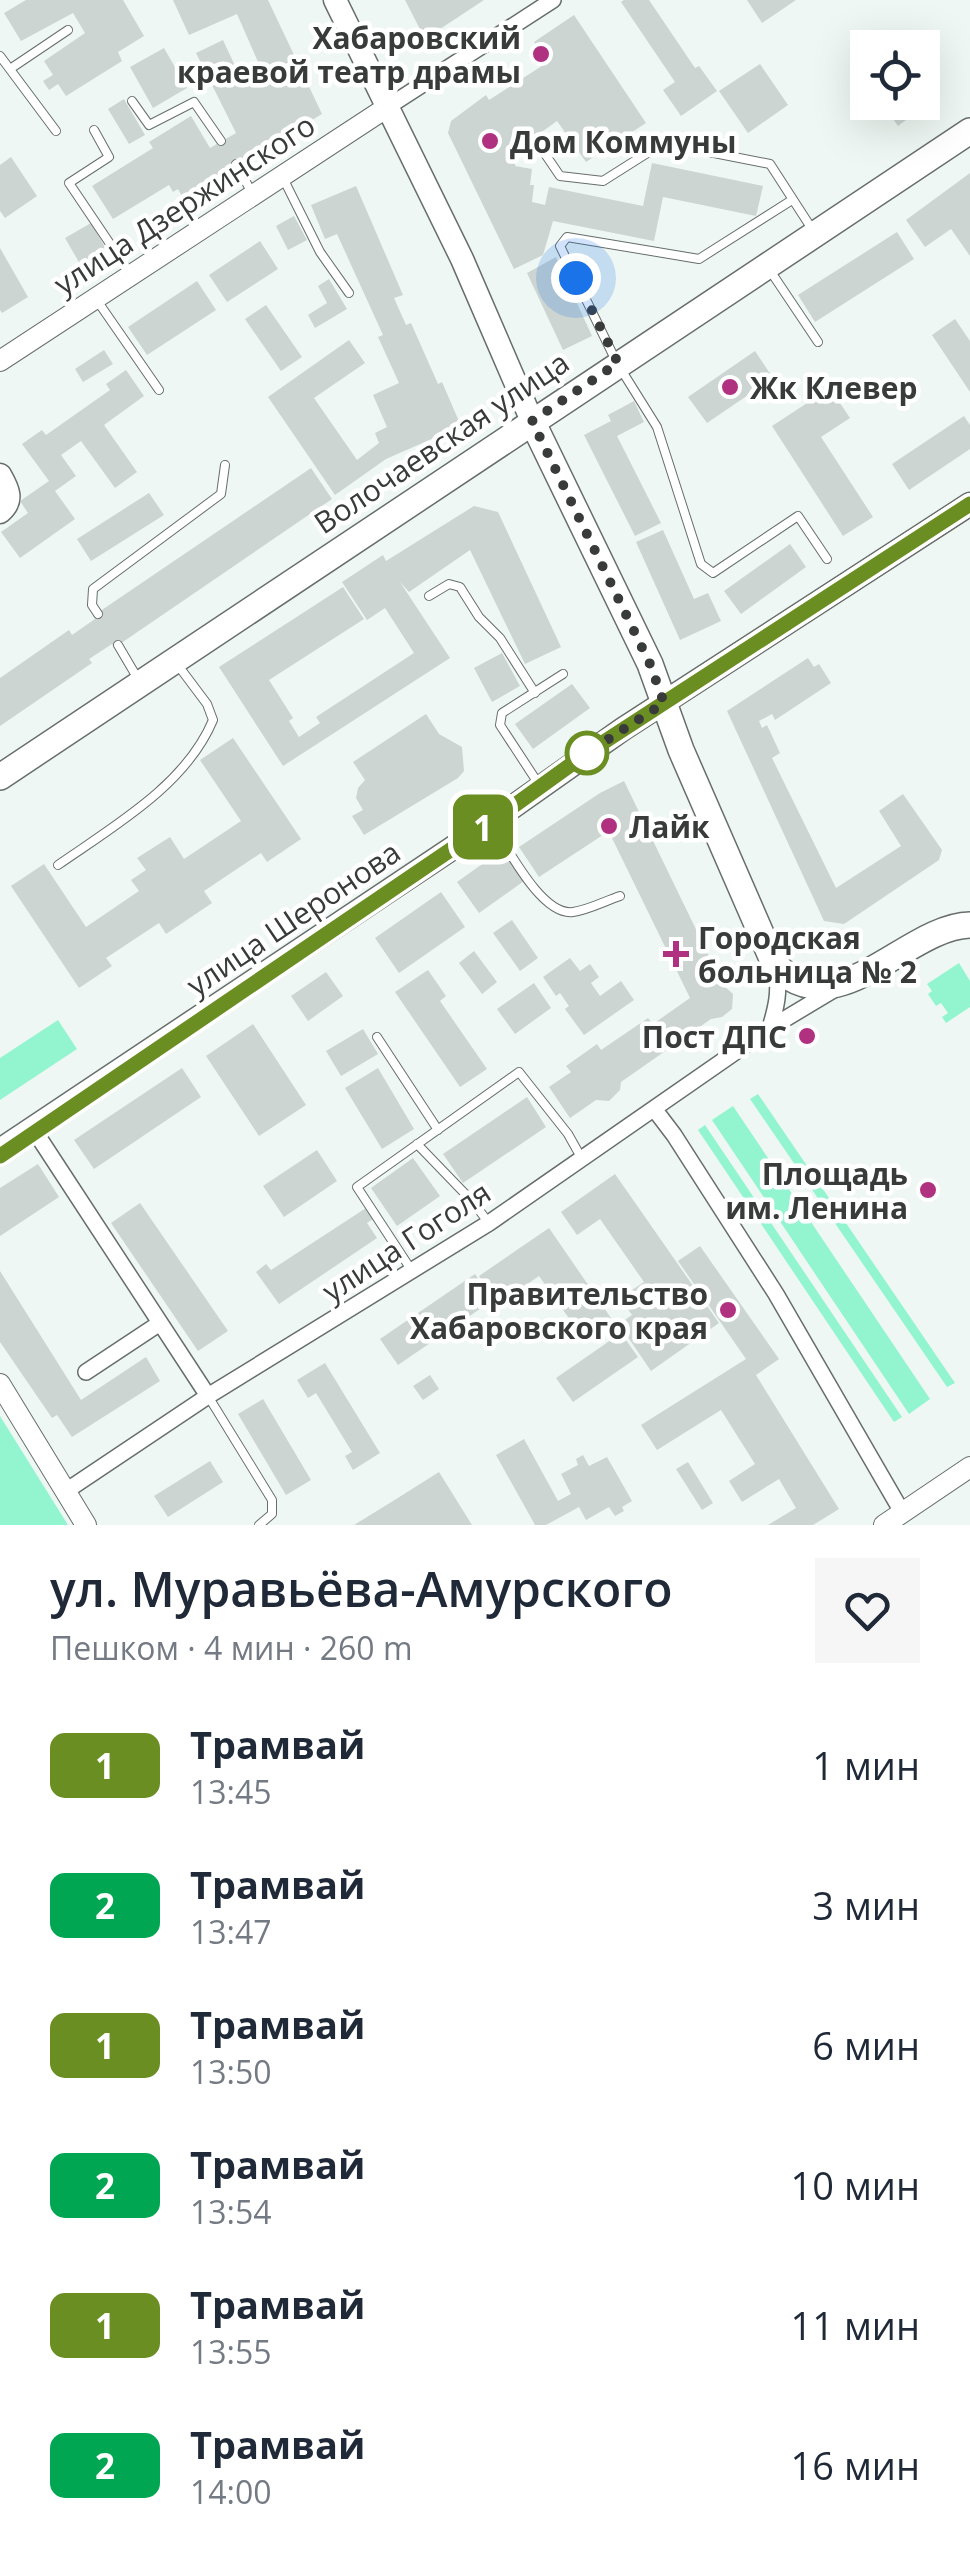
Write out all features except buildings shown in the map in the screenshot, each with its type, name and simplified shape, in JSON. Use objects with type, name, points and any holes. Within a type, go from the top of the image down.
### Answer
[{"type":"main road","points":[[335,0],[462,260],[532,421],[650,664],[681,750],[774,961],[790,978],[832,986],[851,980],[942,930],[970,925]]},
{"type":"main road","name":"Волочаевская улица","points":[[0,777],[970,130]]},
{"type":"main road","points":[[0,475],[9,493],[6,507],[0,512]]},
{"type":"main road","name":"улица Шеронова","points":[[0,1150],[664,703],[970,504]]},
{"type":"street","name":"улица Дзержинского","points":[[0,361],[553,0]]},
{"type":"street","points":[[770,1028],[777,1004],[774,961]]},
{"type":"street","name":"улица Гоголя","points":[[66,1491],[208,1396],[489,1223],[770,1028],[851,980]]},
{"type":"street","points":[[654,1110],[776,1294],[902,1512]]},
{"type":"street","points":[[32,1127],[208,1396]]},
{"type":"street","points":[[86,1372],[160,1323]]},
{"type":"street","points":[[0,1384],[86,1525]]},
{"type":"street","points":[[884,1525],[970,1468]]},
{"type":"lane","points":[[10,69],[68,30]]},
{"type":"lane","points":[[0,56],[56,132]]},
{"type":"lane","points":[[132,101],[148,125],[194,102],[222,142]]},
{"type":"lane","points":[[94,130],[109,157],[68,183],[132,275]]},
{"type":"lane","points":[[543,150],[560,176],[601,181],[659,143],[770,164],[815,233]]},
{"type":"lane","points":[[236,164],[254,195]]},
{"type":"lane","points":[[282,176],[320,252],[348,293]]},
{"type":"lane","points":[[792,200],[699,259],[567,238],[560,246],[618,363],[657,427],[701,564],[712,573],[798,516],[827,558]]},
{"type":"lane","points":[[767,265],[818,342]]},
{"type":"lane","points":[[96,299],[159,390]]},
{"type":"lane","points":[[98,614],[92,604],[93,589],[222,494],[225,465]]},
{"type":"lane","points":[[429,596],[449,584],[460,587],[479,617],[500,638],[535,693]]},
{"type":"lane","points":[[118,645],[140,683]]},
{"type":"lane","points":[[58,865],[162,790],[206,738],[213,720],[207,704],[174,660]]},
{"type":"lane","points":[[540,786],[500,726],[502,713],[564,674]]},
{"type":"lane","points":[[490,823],[551,907],[570,913],[620,896]]},
{"type":"lane","points":[[377,1036],[438,1130]]},
{"type":"lane","points":[[412,1272],[358,1187],[519,1072],[568,1134],[582,1159]]},
{"type":"lane","points":[[417,1144],[489,1223]]},
{"type":"lane","points":[[208,1396],[272,1500],[272,1514],[260,1525]]},
{"type":"green space","points":[[959,963],[970,981],[970,1007],[946,1023],[942,1017],[948,1013],[941,1003],[936,1006],[927,984]]},
{"type":"green space","points":[[58,1020],[77,1049],[0,1100],[0,1058]]},
{"type":"green space","points":[[758,1094],[955,1383],[947,1387],[750,1099]]},
{"type":"green space","points":[[733,1106],[930,1399],[909,1414],[712,1120]]},
{"type":"green space","points":[[705,1125],[902,1417],[894,1422],[698,1130]]},
{"type":"green space","points":[[0,1416],[68,1525],[0,1525]]},
{"type":"tram line","points":[[0,1156],[587,753],[970,504]]},
{"type":"tram line","name":"1","points":[[0,1156],[587,753],[970,504]]},
{"type":"place","name":"Хабаровский краевой театр драмы","points":[[541,54]]},
{"type":"place","name":"Дом Коммуны","points":[[490,141]]},
{"type":"place","name":"Жк Клевер","points":[[730,387]]},
{"type":"place","name":"Лайк","points":[[609,826]]},
{"type":"place","name":"Городская больница № 2","points":[[676,954]]},
{"type":"place","name":"Пост ДПС","points":[[807,1036]]},
{"type":"place","name":"Площадь им. Ленина","points":[[928,1190]]},
{"type":"place","name":"Правительство Хабаровского края","points":[[728,1310]]},
{"type":"route","points":[[576,278],[618,363],[532,421],[650,664],[664,703],[587,753]]}]
